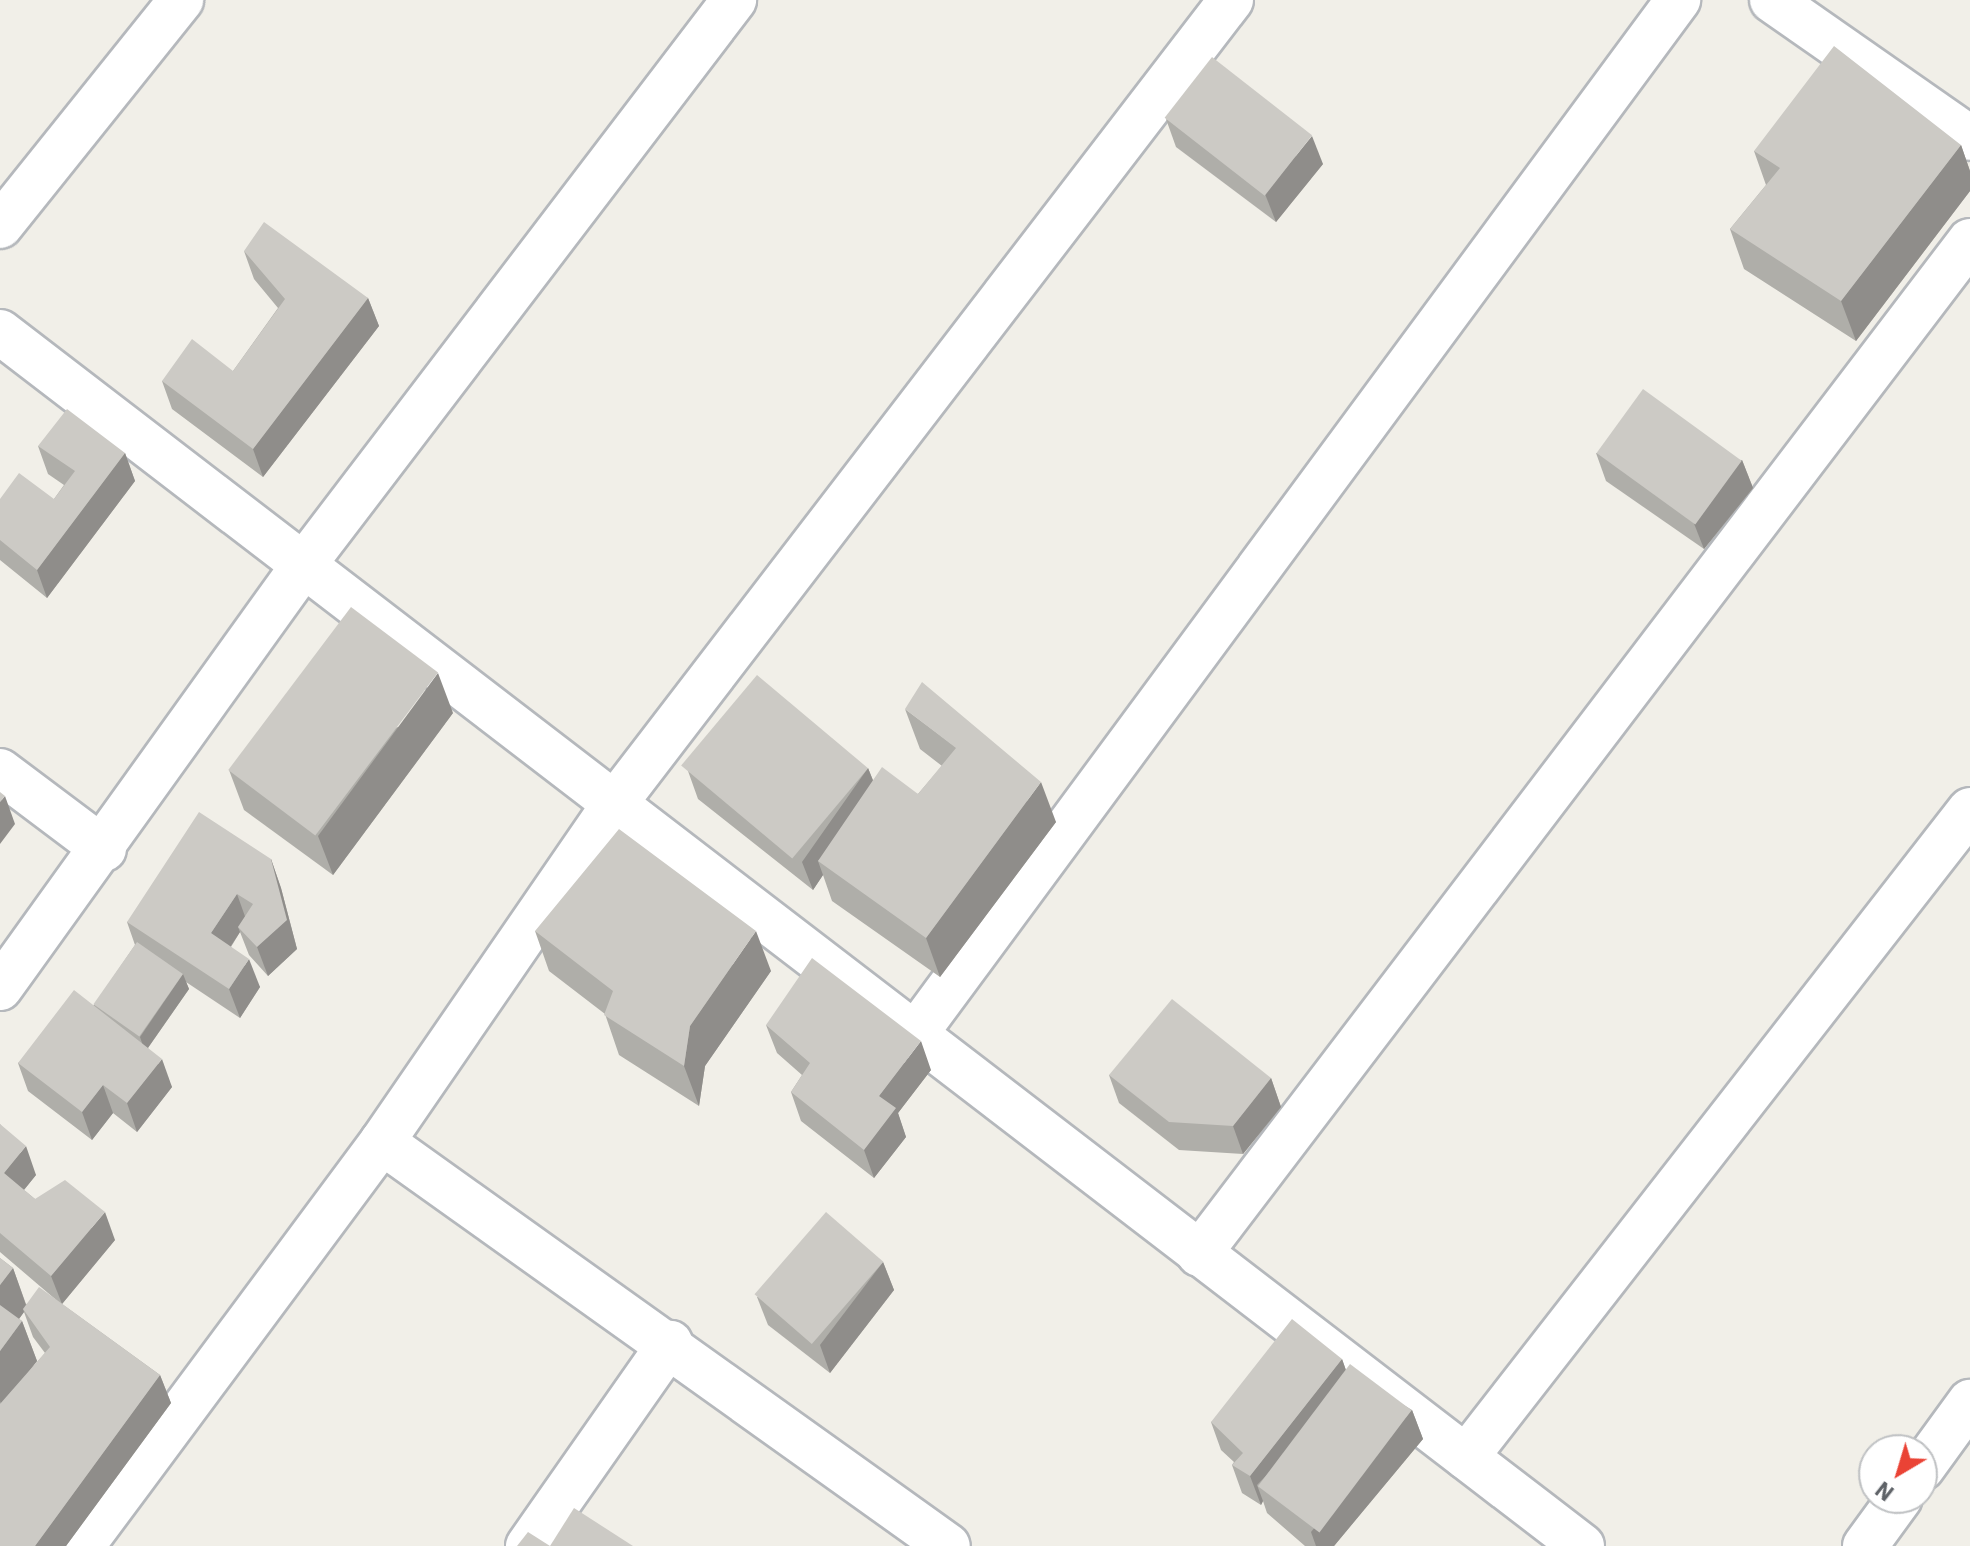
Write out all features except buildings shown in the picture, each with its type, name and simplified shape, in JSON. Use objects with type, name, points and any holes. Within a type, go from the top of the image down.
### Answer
[{"type":"street","points":[[0,226],[181,0]]},
{"type":"street","points":[[0,988],[104,849],[305,563],[734,0]]},
{"type":"street","points":[[82,1546],[382,1142],[612,807],[1231,0]]},
{"type":"street","points":[[913,1037],[1678,0]]},
{"type":"street","points":[[1772,0],[1970,138]]},
{"type":"street","points":[[1199,1254],[1970,241]]},
{"type":"street","points":[[0,332],[305,563],[612,807],[1582,1546]]},
{"type":"street","points":[[0,771],[104,849]]},
{"type":"street","points":[[1466,1457],[1970,810]]},
{"type":"street","points":[[382,1142],[670,1343],[948,1546]]},
{"type":"street","points":[[528,1546],[670,1343]]},
{"type":"street","points":[[1938,1446],[1970,1402]]},
{"type":"street","points":[[1865,1546],[1888,1514]]}]
